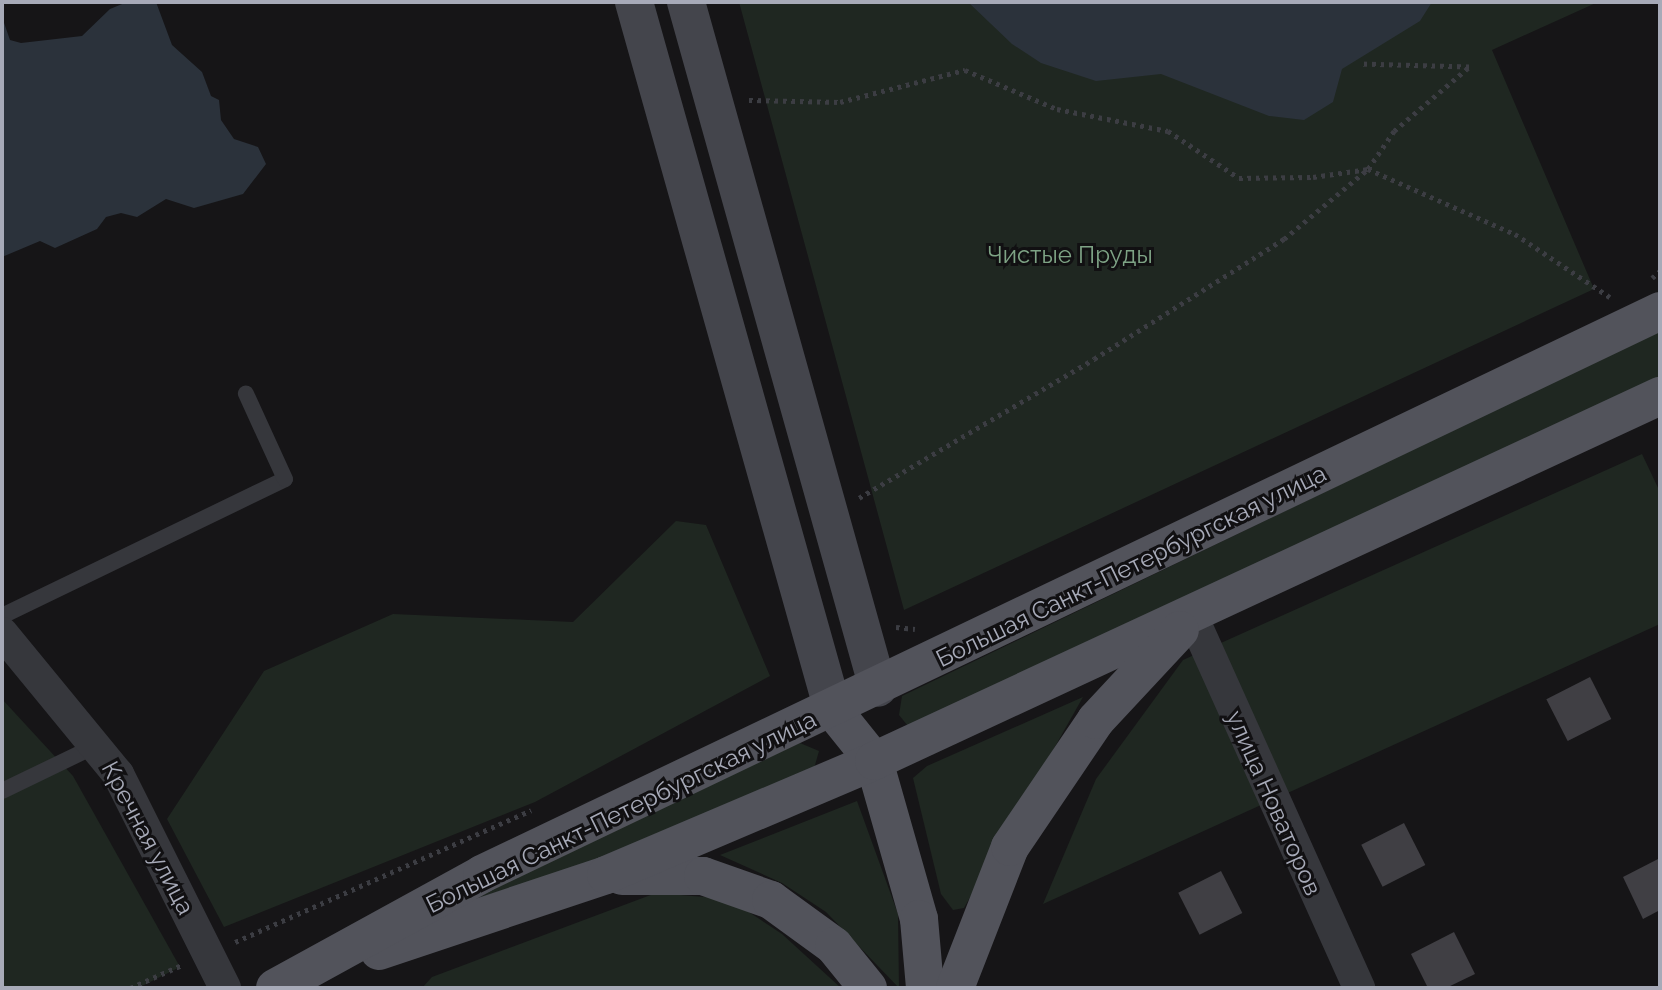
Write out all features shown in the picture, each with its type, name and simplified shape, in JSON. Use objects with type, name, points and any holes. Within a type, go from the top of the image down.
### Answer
[{"type":"main road","points":[[634,2],[833,710],[874,761]]},
{"type":"main road","points":[[686,2],[878,688],[874,761],[919,919],[925,988]]},
{"type":"main road","name":"Большая Санкт-Петербургская улица","points":[[301,983],[482,874],[833,710],[1660,311]]},
{"type":"main road","name":"Большая Санкт-Петербургская улица","points":[[301,983],[508,912],[606,875],[874,761],[1192,616],[1660,396]]},
{"type":"main road","points":[[956,988],[1010,847],[1096,720],[1192,616]]},
{"type":"main road","points":[[606,875],[704,876],[771,900],[834,946],[868,988]]},
{"type":"street","name":"улица Новаторов","points":[[1192,616],[1359,988]]},
{"type":"street","name":"Кречная улица","points":[[2,633],[98,745],[118,774],[225,988]]},
{"type":"lane","points":[[2,615],[285,479],[246,394]]},
{"type":"lane","points":[[2,791],[98,745]]},
{"type":"path","points":[[859,498],[1094,359],[1272,246],[1368,169],[1394,131],[1469,67],[1359,64]]},
{"type":"path","points":[[745,100],[840,102],[965,70],[1057,109],[1168,131],[1239,178],[1313,177],[1368,169],[1515,234],[1611,297]]},
{"type":"path","points":[[130,988],[538,807]]},
{"type":"green space","name":"Чистые Пруды","points":[[739,2],[1598,2],[1492,50],[1594,289],[904,610]]},
{"type":"green space","points":[[1660,330],[1660,378],[912,731],[899,715],[902,696]]},
{"type":"green space","points":[[1642,454],[1660,492],[1660,624],[1043,904],[1096,779],[1183,660]]},
{"type":"green space","points":[[676,521],[706,525],[770,676],[535,802],[224,927],[167,819],[264,671],[393,614],[573,622]]},
{"type":"green space","points":[[1083,697],[964,908],[953,910],[941,894],[913,778],[927,766]]},
{"type":"green space","points":[[2,699],[73,776],[180,967],[138,988],[2,988]]},
{"type":"green space","points":[[800,743],[819,751],[813,772],[580,869],[448,914],[570,848]]},
{"type":"green space","points":[[857,801],[898,914],[899,988],[826,912],[782,883],[720,855]]},
{"type":"green space","points":[[656,893],[729,899],[782,934],[841,988],[422,988],[432,977]]},
{"type":"shaded area","points":[[127,2],[156,2],[172,45],[202,72],[211,96],[219,100],[221,120],[234,139],[258,147],[266,164],[243,194],[194,208],[166,199],[137,217],[121,213],[106,217],[97,229],[55,248],[40,241],[2,257],[2,17],[10,40],[21,43],[82,36],[110,9]]},
{"type":"shaded area","points":[[968,2],[1432,2],[1420,21],[1342,69],[1333,102],[1304,120],[1269,116],[1161,74],[1096,81],[1041,63],[1012,44]]},
{"type":"building","points":[[1590,677],[1611,719],[1568,741],[1546,699]]},
{"type":"building","points":[[1404,823],[1425,865],[1383,887],[1361,845]]},
{"type":"building","points":[[1660,858],[1660,910],[1643,919],[1623,877]]},
{"type":"building","points":[[1221,871],[1242,913],[1200,935],[1178,893]]},
{"type":"building","points":[[1454,932],[1475,974],[1446,988],[1428,988],[1411,954]]}]
